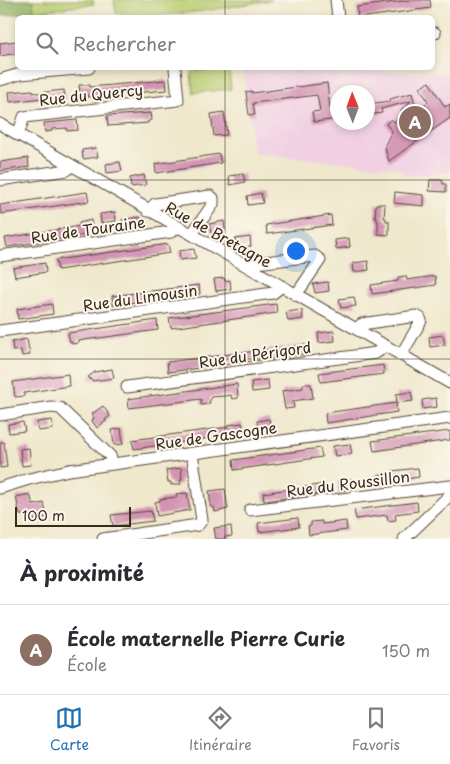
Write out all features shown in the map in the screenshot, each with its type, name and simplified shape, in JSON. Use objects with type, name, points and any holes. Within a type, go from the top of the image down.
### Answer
[{"type":"street","points":[[336,0],[338,15]]},
{"type":"street","points":[[0,80],[20,74],[66,70]]},
{"type":"street","name":"Rue du Quercy","points":[[18,135],[24,117],[178,100],[175,70]]},
{"type":"street","name":"Rue de Bretagne","points":[[0,124],[449,383]]},
{"type":"street","points":[[0,180],[67,170],[71,166]]},
{"type":"street","points":[[148,211],[155,204],[210,196],[213,198],[213,204],[192,234]]},
{"type":"street","name":"Rue de Touraine","points":[[0,256],[172,232],[178,226]]},
{"type":"street","points":[[249,267],[256,263],[315,256],[320,260],[296,295]]},
{"type":"street","name":"Rue du Limousin","points":[[0,332],[273,293],[282,286]]},
{"type":"street","points":[[356,329],[362,324],[416,316],[420,318],[421,321],[401,355]]},
{"type":"street","name":"Rue du Périgord","points":[[127,387],[376,352],[385,346]]},
{"type":"street","points":[[0,415],[51,407],[60,408],[110,456],[113,464]]},
{"type":"street","name":"Rue de Gascogne","points":[[438,419],[450,413]]},
{"type":"street","name":"Rue de Gascogne","points":[[0,488],[69,470],[450,418]]},
{"type":"street","points":[[103,539],[198,525],[202,520],[192,453]]},
{"type":"street","name":"Rue du Roussillon","points":[[250,510],[450,486]]},
{"type":"street","points":[[404,539],[450,495]]},
{"type":"shaded area","points":[[243,70],[348,70],[450,73],[450,170],[447,173],[406,176],[399,168],[254,153]]},
{"type":"green space","points":[[0,0],[33,0],[34,12],[0,16]]},
{"type":"green space","points":[[33,0],[93,0],[94,4],[34,12]]},
{"type":"green space","points":[[114,0],[272,0],[194,12],[136,15],[116,13]]},
{"type":"green space","points":[[229,70],[231,89],[193,93],[191,72]]},
{"type":"building","points":[[411,0],[430,0],[431,8],[380,15],[358,15],[357,7]]},
{"type":"building","points":[[15,41],[15,54],[0,56],[0,43]]},
{"type":"building","points":[[166,80],[167,90],[87,97],[87,94],[80,94],[79,85],[90,85],[90,87]]},
{"type":"building","points":[[429,82],[445,107],[450,104],[450,118],[389,161],[385,145],[392,131],[386,124],[391,119],[394,122],[404,113],[401,110],[411,101],[381,109],[382,113],[375,114],[375,103],[390,101],[390,99],[412,93],[417,112],[428,101],[420,88]]},
{"type":"building","points":[[327,83],[330,120],[314,122],[312,112],[320,111],[317,95],[253,103],[255,115],[249,115],[246,92],[252,91],[252,93]]},
{"type":"building","points":[[33,90],[33,92],[37,93],[64,90],[65,100],[43,102],[43,98],[10,102],[9,92]]},
{"type":"building","points":[[224,112],[227,135],[214,136],[211,114]]},
{"type":"building","points":[[151,113],[152,120],[148,121],[148,123],[108,126],[107,116]]},
{"type":"building","points":[[77,120],[78,130],[67,131],[67,128],[52,129],[52,131],[45,132],[44,123]]},
{"type":"building","points":[[96,148],[98,157],[83,159],[82,150]]},
{"type":"building","points":[[219,154],[221,163],[156,173],[155,164]]},
{"type":"building","points":[[28,158],[29,167],[0,171],[0,162]]},
{"type":"building","points":[[120,162],[122,171],[107,173],[106,164]]},
{"type":"building","points":[[243,174],[245,182],[230,185],[229,176]]},
{"type":"building","points":[[144,175],[146,185],[131,187],[130,178]]},
{"type":"building","points":[[430,180],[443,181],[443,184],[446,184],[446,192],[429,191]]},
{"type":"building","points":[[87,192],[89,201],[1,214],[0,205]]},
{"type":"building","points":[[395,192],[424,195],[424,206],[394,203]]},
{"type":"building","points":[[261,193],[263,203],[248,205],[247,196]]},
{"type":"building","points":[[376,204],[385,204],[384,218],[386,218],[386,221],[389,221],[389,235],[378,234],[378,221],[375,218]]},
{"type":"building","points":[[115,212],[116,221],[101,223],[100,214]]},
{"type":"building","points":[[331,215],[332,225],[267,234],[266,225]]},
{"type":"building","points":[[140,217],[142,226],[124,229],[122,220]]},
{"type":"building","points":[[91,220],[93,234],[7,247],[5,238],[80,226],[79,223]]},
{"type":"building","points":[[224,221],[225,230],[211,233],[209,224]]},
{"type":"building","points":[[250,237],[251,246],[237,248],[235,239]]},
{"type":"building","points":[[349,238],[350,247],[336,249],[335,240]]},
{"type":"building","points":[[168,244],[170,253],[58,270],[56,260]]},
{"type":"building","points":[[194,249],[196,258],[180,260],[179,251]]},
{"type":"building","points":[[368,261],[369,270],[354,272],[353,263]]},
{"type":"building","points":[[45,263],[46,272],[15,277],[13,268]]},
{"type":"building","points":[[406,276],[407,280],[435,276],[436,285],[372,294],[371,285],[398,281],[398,277]]},
{"type":"building","points":[[224,278],[225,281],[230,280],[231,289],[216,291],[214,279]]},
{"type":"building","points":[[328,282],[329,291],[315,293],[313,284]]},
{"type":"building","points":[[199,285],[200,294],[113,305],[112,296]]},
{"type":"building","points":[[354,297],[356,306],[341,308],[339,299]]},
{"type":"building","points":[[52,304],[53,314],[18,319],[17,309]]},
{"type":"building","points":[[276,304],[277,313],[171,328],[169,318]]},
{"type":"building","points":[[302,310],[303,319],[288,321],[286,312]]},
{"type":"building","points":[[157,320],[158,330],[84,340],[72,344],[68,333]]},
{"type":"building","points":[[334,331],[335,341],[319,343],[318,333]]},
{"type":"building","points":[[443,335],[445,345],[430,347],[429,337]]},
{"type":"building","points":[[27,339],[30,355],[22,356],[21,350],[13,351],[12,342]]},
{"type":"building","points":[[306,345],[307,354],[168,372],[167,362]]},
{"type":"building","points":[[383,365],[384,374],[321,382],[319,373]]},
{"type":"building","points":[[112,369],[114,378],[92,381],[88,377],[95,372]]},
{"type":"building","points":[[68,374],[69,386],[24,393],[24,396],[15,397],[13,382]]},
{"type":"building","points":[[268,380],[269,390],[252,392],[251,382]]},
{"type":"building","points":[[237,384],[238,398],[232,399],[231,395],[211,397],[209,404],[201,405],[201,399],[129,408],[128,399]]},
{"type":"building","points":[[303,384],[311,384],[313,398],[293,401],[294,408],[285,409],[282,391],[303,388]]},
{"type":"building","points":[[411,392],[413,401],[397,403],[396,394]]},
{"type":"building","points":[[436,398],[437,407],[423,409],[422,400]]},
{"type":"building","points":[[396,403],[397,412],[326,423],[325,413]]},
{"type":"building","points":[[103,406],[110,416],[97,428],[92,421],[94,418],[92,414]]},
{"type":"building","points":[[269,419],[271,429],[258,431],[257,421]]},
{"type":"building","points":[[52,420],[53,429],[38,431],[37,422]]},
{"type":"building","points":[[23,422],[25,431],[9,433],[8,424]]},
{"type":"building","points":[[242,423],[244,433],[134,449],[132,440],[229,427],[228,425]]},
{"type":"building","points":[[121,428],[123,444],[114,445],[112,430]]},
{"type":"building","points":[[450,431],[450,440],[374,451],[372,441]]},
{"type":"building","points":[[0,442],[4,442],[7,467],[0,468]]},
{"type":"building","points":[[350,444],[352,454],[335,456],[333,446]]},
{"type":"building","points":[[29,448],[31,465],[22,466],[20,449]]},
{"type":"building","points":[[320,448],[322,457],[234,470],[233,460]]},
{"type":"building","points":[[181,468],[181,484],[171,485],[171,482],[168,482],[166,470]]},
{"type":"building","points":[[418,468],[419,477],[379,485],[378,475],[392,473],[392,471]]},
{"type":"building","points":[[352,479],[354,489],[340,491],[338,481]]},
{"type":"building","points":[[325,484],[327,493],[264,501],[263,493]]},
{"type":"building","points":[[225,489],[228,509],[215,512],[214,507],[211,507],[209,491]]},
{"type":"building","points":[[187,493],[190,510],[157,516],[155,502],[160,501],[160,499],[177,497],[176,494]]},
{"type":"building","points":[[30,494],[33,505],[44,503],[47,517],[30,521],[29,518],[20,515],[16,497]]},
{"type":"building","points":[[417,502],[418,511],[395,514],[396,520],[388,521],[387,515],[356,519],[354,510]]},
{"type":"building","points":[[151,511],[153,521],[113,526],[111,515]]},
{"type":"building","points":[[298,518],[299,527],[259,532],[258,523]]},
{"type":"building","points":[[322,521],[322,524],[346,521],[347,530],[309,535],[308,526],[311,526],[311,522]]},
{"type":"building","points":[[231,526],[232,536],[225,537],[225,539],[216,539],[214,528]]},
{"type":"place","name":"École maternelle Pierre Curie","points":[[415,122]]}]
